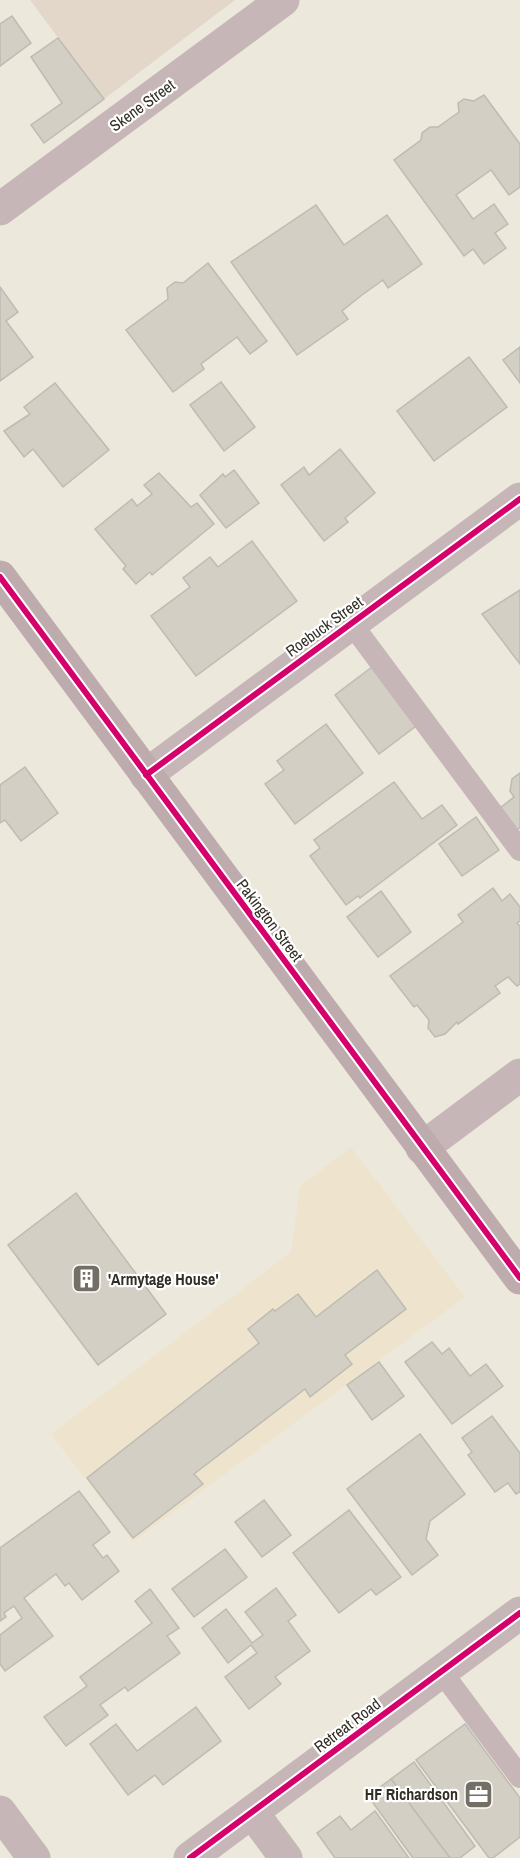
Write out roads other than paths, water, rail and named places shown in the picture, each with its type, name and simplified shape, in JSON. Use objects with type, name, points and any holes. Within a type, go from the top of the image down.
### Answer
[{"type":"street","name":"Skene Street","points":[[0,209],[283,0]]},
{"type":"street","name":"Roebuck Street","points":[[146,775],[520,499]]},
{"type":"street","name":"Pakington Street","points":[[0,577],[520,1278]]},
{"type":"street","points":[[422,1148],[520,1075]]},
{"type":"street","name":"Retreat Road","points":[[190,1858],[520,1613]]},
{"type":"street","points":[[0,1812],[34,1858]]},
{"type":"street","points":[[252,1812],[286,1858]]},
{"type":"lane","points":[[351,623],[520,850]]},
{"type":"lane","points":[[441,1671],[520,1777]]},
{"type":"place","name":"'Armytage House'","points":[[87,1279]]},
{"type":"place","name":"HF Richardson","points":[[479,1794]]}]
